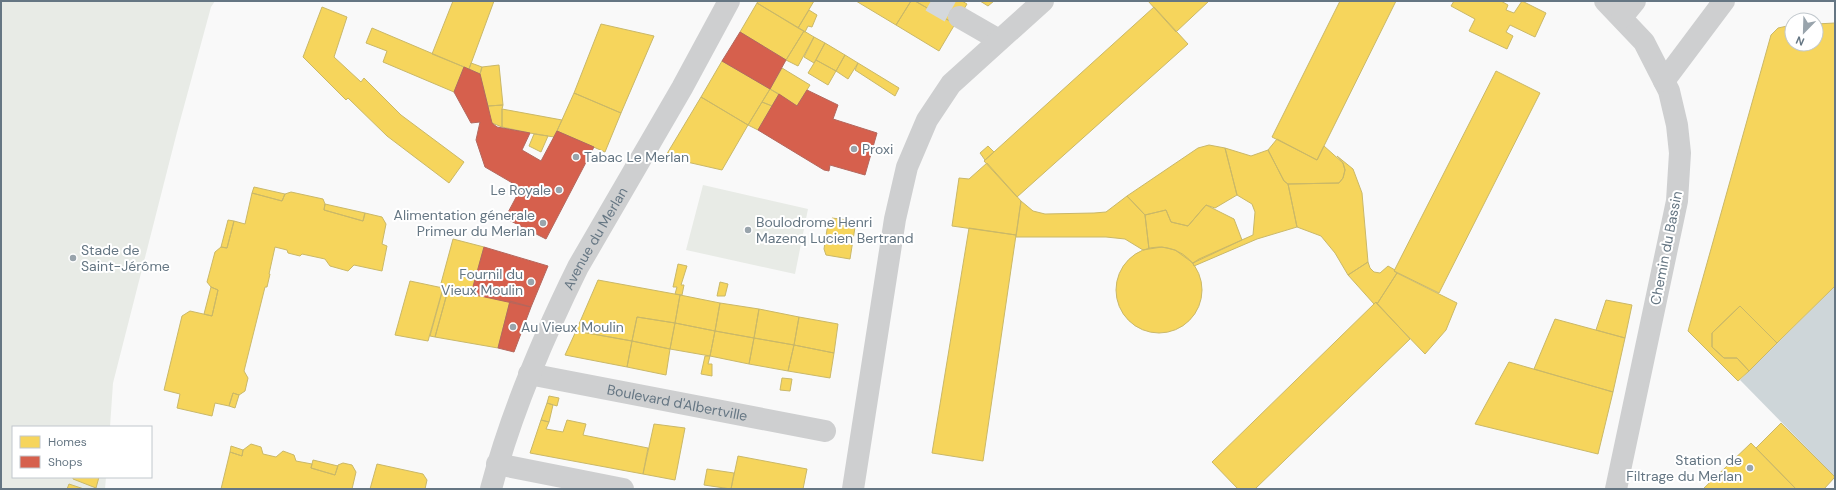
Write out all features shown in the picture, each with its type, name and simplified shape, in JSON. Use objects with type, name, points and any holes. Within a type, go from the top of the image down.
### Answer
[{"type":"street","name":"Avenue du Merlan","points":[[491,489],[529,374],[578,267],[682,88],[729,1]]},
{"type":"street","points":[[854,489],[895,219],[907,167],[927,120],[951,84],[1043,1]]},
{"type":"street","name":"Chemin du Bassin","points":[[1605,1],[1628,9],[1669,91],[1677,125],[1680,153],[1677,201],[1616,489]]},
{"type":"street","points":[[1664,81],[1724,1]]},
{"type":"street","points":[[959,17],[999,40]]},
{"type":"street","name":"Boulevard d'Albertville","points":[[529,374],[825,431]]},
{"type":"street","points":[[498,464],[623,489]]},
{"type":"shaded area","name":"Stade de Saint-Jérôme","points":[[1,1],[215,1],[211,7],[177,132],[113,383],[110,426],[12,426],[12,478],[106,478],[105,489],[1,489]]},
{"type":"shaded area","name":"Boulodrome Henri Mazenq Lucien Bertrand","points":[[703,185],[808,209],[795,274],[686,250]]},
{"type":"shaded area","points":[[1835,286],[1835,477],[1740,380]]},
{"type":"building: Homes","points":[[453,1],[494,1],[469,69],[432,54]]},
{"type":"building: Homes","points":[[758,1],[814,1],[798,28],[757,3]]},
{"type":"building: Homes","points":[[856,1],[911,1],[896,25]]},
{"type":"building: Homes","points":[[911,1],[915,1],[955,24],[939,51],[896,25]]},
{"type":"building: Homes","points":[[915,1],[962,1],[967,4],[955,24]]},
{"type":"building: Homes","points":[[980,1],[994,1],[988,6]]},
{"type":"building: Homes","points":[[1148,1],[1209,1],[1176,32]]},
{"type":"building: Homes","points":[[1340,1],[1396,1],[1317,160],[1272,137]]},
{"type":"building: Homes","points":[[1454,1],[1501,1],[1508,5],[1506,10],[1514,13],[1522,1],[1546,13],[1535,37],[1510,25],[1506,32],[1513,36],[1507,49],[1469,31],[1475,19],[1451,6]]},
{"type":"building: Homes","points":[[757,3],[804,31],[786,60],[740,32]]},
{"type":"building: Homes","points":[[322,7],[347,17],[334,57],[361,82],[364,78],[401,115],[464,162],[449,183],[387,136],[348,98],[346,100],[303,57]]},
{"type":"building: Homes","points":[[1154,7],[1188,44],[1017,197],[984,161]]},
{"type":"building: Homes","points":[[809,10],[817,15],[812,27],[808,26],[805,32],[798,28]]},
{"type":"building: Homes","points":[[1835,23],[1835,286],[1777,343],[1740,306],[1712,333],[1712,347],[1724,358],[1737,358],[1749,371],[1738,381],[1688,331],[1771,35],[1778,28],[1784,27],[1784,52],[1824,52],[1824,24]]},
{"type":"building: Homes","points":[[601,24],[654,36],[621,113],[574,93]]},
{"type":"building: Homes","points":[[372,28],[464,67],[454,92],[383,62],[387,51],[366,43]]},
{"type":"building: Homes","points":[[804,31],[814,37],[798,66],[786,60]]},
{"type":"building: Homes","points":[[814,37],[825,43],[814,63],[804,57]]},
{"type":"building: Homes","points":[[825,43],[845,55],[836,71],[816,60]]},
{"type":"building: Homes","points":[[845,55],[858,63],[848,79],[836,71]]},
{"type":"building: Homes","points":[[816,60],[836,71],[828,85],[808,73]]},
{"type":"building: Homes","points":[[722,61],[770,89],[748,125],[701,97]]},
{"type":"building: Homes","points":[[471,63],[482,67],[480,74],[469,69]]},
{"type":"building: Homes","points":[[858,63],[899,88],[895,96],[855,70]]},
{"type":"building: Homes","points":[[499,65],[503,105],[488,106],[480,74],[482,67]]},
{"type":"building: Homes","points":[[782,68],[810,85],[797,106],[770,89]]},
{"type":"building: Homes","points":[[1496,71],[1540,93],[1439,293],[1394,271]]},
{"type":"building: Homes","points":[[770,89],[779,94],[772,106],[762,102]]},
{"type":"building: Homes","points":[[574,93],[621,113],[605,152],[557,131]]},
{"type":"building: Homes","points":[[701,97],[748,125],[722,170],[665,157]]},
{"type":"building: Homes","points":[[762,102],[772,106],[758,130],[748,125]]},
{"type":"building: Homes","points":[[503,105],[502,127],[492,123],[489,119],[488,106]]},
{"type":"building: Homes","points":[[502,109],[562,120],[554,137],[530,133],[502,127]]},
{"type":"building: Homes","points":[[534,134],[548,136],[541,152],[529,146]]},
{"type":"building: Homes","points":[[1277,139],[1317,160],[1324,146],[1343,163],[1345,170],[1343,178],[1339,183],[1288,184],[1284,181],[1268,150]]},
{"type":"building: Homes","points":[[1209,145],[1225,148],[1237,195],[1215,208],[1206,205],[1188,226],[1171,222],[1166,210],[1145,215],[1127,196],[1198,148]]},
{"type":"building: Homes","points":[[988,146],[994,152],[985,160],[980,153]]},
{"type":"building: Homes","points":[[1225,148],[1251,156],[1268,150],[1284,181],[1288,184],[1297,227],[1257,239],[1194,266],[1193,263],[1199,259],[1253,235],[1255,212],[1252,204],[1237,195]]},
{"type":"building: Homes","points":[[1337,156],[1353,169],[1362,193],[1368,262],[1348,275],[1335,253],[1321,236],[1297,227],[1288,184],[1339,183],[1343,178],[1345,170],[1343,163]]},
{"type":"building: Homes","points":[[987,163],[1021,201],[1016,235],[952,226],[959,178],[969,179]]},
{"type":"building: Homes","points":[[254,187],[285,194],[282,201],[252,193]]},
{"type":"building: Homes","points":[[291,192],[323,199],[325,204],[324,210],[363,221],[365,213],[382,217],[386,224],[382,244],[387,246],[382,271],[354,265],[348,271],[330,266],[325,259],[302,254],[300,256],[288,253],[287,250],[275,247],[267,287],[265,287],[244,371],[248,378],[245,391],[239,395],[233,393],[229,406],[215,403],[212,416],[177,408],[180,394],[164,390],[182,316],[190,311],[212,316],[218,290],[211,287],[207,282],[215,252],[221,247],[227,248],[234,221],[245,224],[252,193],[282,201],[285,194]]},
{"type":"building: Homes","points":[[1127,196],[1145,215],[1149,249],[1143,250],[1125,239],[1106,237],[1016,237],[1021,201],[1033,211],[1045,214],[1094,213],[1106,212]]},
{"type":"building: Homes","points":[[325,204],[365,213],[363,221],[324,210]]},
{"type":"building: Homes","points":[[1206,205],[1234,219],[1242,240],[1193,263],[1175,250],[1162,247],[1149,249],[1145,215],[1166,210],[1171,222],[1188,226]]},
{"type":"building: Homes","points":[[832,218],[856,221],[850,259],[826,255],[824,249],[828,223]]},
{"type":"building: Homes","points":[[228,220],[234,221],[227,248],[221,247]]},
{"type":"building: Homes","points":[[969,228],[1016,235],[983,461],[932,453]]},
{"type":"building: Homes","points":[[453,239],[484,247],[471,294],[440,287]]},
{"type":"building: Homes","points":[[1159,247],[1175,250],[1183,254],[1195,266],[1199,274],[1202,290],[1199,306],[1195,314],[1183,326],[1175,330],[1159,333],[1143,330],[1135,326],[1123,314],[1119,306],[1116,290],[1119,274],[1123,266],[1135,254],[1143,250]]},
{"type":"building: Homes","points":[[1368,262],[1370,268],[1374,272],[1380,273],[1388,266],[1397,273],[1377,304],[1376,302],[1374,304],[1348,275]]},
{"type":"building: Homes","points":[[678,264],[687,266],[681,285],[684,285],[682,295],[675,294],[677,287],[673,287]]},
{"type":"building: Homes","points":[[1397,273],[1457,303],[1446,330],[1425,354],[1377,304]]},
{"type":"building: Homes","points":[[598,280],[680,295],[675,323],[637,317],[632,341],[576,331]]},
{"type":"building: Homes","points":[[410,281],[443,288],[428,341],[395,335]]},
{"type":"building: Homes","points":[[720,282],[728,284],[725,296],[717,296]]},
{"type":"building: Homes","points":[[211,287],[218,290],[212,316],[204,314]]},
{"type":"building: Homes","points":[[443,289],[448,290],[435,337],[430,336]]},
{"type":"building: Homes","points":[[448,290],[510,301],[498,348],[435,337]]},
{"type":"building: Homes","points":[[680,295],[720,303],[715,331],[675,323]]},
{"type":"building: Homes","points":[[1606,300],[1632,305],[1625,338],[1596,330]]},
{"type":"building: Homes","points":[[1376,302],[1410,339],[1255,489],[1238,489],[1212,462]]},
{"type":"building: Homes","points":[[720,303],[759,309],[754,338],[715,331]]},
{"type":"building: Homes","points":[[1740,306],[1777,343],[1749,371],[1737,358],[1724,358],[1712,347],[1712,333]]},
{"type":"building: Homes","points":[[759,309],[799,317],[794,345],[754,338]]},
{"type":"building: Homes","points":[[637,317],[675,323],[670,349],[632,341]]},
{"type":"building: Homes","points":[[799,317],[838,324],[834,353],[794,345]]},
{"type":"building: Homes","points":[[1555,319],[1625,338],[1613,392],[1534,369]]},
{"type":"building: Homes","points":[[675,323],[715,331],[710,356],[670,349]]},
{"type":"building: Homes","points":[[576,331],[632,341],[627,367],[565,355]]},
{"type":"building: Homes","points":[[715,331],[754,338],[749,364],[710,356]]},
{"type":"building: Homes","points":[[754,338],[794,345],[788,371],[749,364]]},
{"type":"building: Homes","points":[[632,341],[670,349],[666,375],[627,367]]},
{"type":"building: Homes","points":[[794,345],[834,353],[830,378],[788,371]]},
{"type":"building: Homes","points":[[705,356],[710,356],[708,364],[712,364],[712,376],[701,374]]},
{"type":"building: Homes","points":[[1509,362],[1613,392],[1598,454],[1475,424]]},
{"type":"building: Homes","points":[[782,378],[792,379],[790,391],[780,390]]},
{"type":"building: Homes","points":[[233,393],[239,395],[235,408],[229,406]]},
{"type":"building: Homes","points":[[549,396],[559,398],[557,406],[547,403]]},
{"type":"building: Homes","points":[[547,403],[553,405],[549,422],[541,420]]},
{"type":"building: Homes","points":[[541,420],[549,422],[546,429],[563,432],[567,420],[586,424],[583,435],[648,448],[643,474],[530,453]]},
{"type":"building: Homes","points":[[1781,423],[1835,477],[1824,489],[1796,489],[1756,448]]},
{"type":"building: Homes","points":[[654,424],[685,428],[675,480],[643,474]]},
{"type":"building: Homes","name":"Station de Filtrage du Merlan","points":[[1751,443],[1796,489],[1703,489]]},
{"type":"building: Homes","points":[[251,444],[261,447],[263,454],[276,457],[283,451],[294,455],[296,461],[312,464],[311,468],[335,475],[338,465],[343,463],[352,465],[356,472],[352,489],[221,489],[230,452],[242,456],[243,450]]},
{"type":"building: Homes","points":[[231,446],[243,450],[242,456],[230,452]]},
{"type":"building: Homes","points":[[738,456],[807,469],[803,489],[731,489]]},
{"type":"building: Homes","points":[[313,460],[338,466],[335,475],[311,468]]},
{"type":"building: Homes","points":[[377,464],[423,474],[427,480],[425,489],[370,489]]},
{"type":"building: Homes","points":[[707,469],[734,473],[731,489],[704,485]]},
{"type":"building: Homes","points":[[73,478],[99,478],[96,488]]},
{"type":"building: Homes","points":[[69,484],[84,489],[67,489]]},
{"type":"building: Shops","points":[[740,32],[786,60],[770,89],[722,61]]},
{"type":"building: Shops","points":[[464,67],[480,74],[492,123],[497,127],[530,133],[522,150],[541,161],[557,131],[594,147],[546,239],[505,218],[521,188],[485,167],[476,140],[480,122],[471,123],[454,92]]},
{"type":"building: Shops","points":[[807,90],[838,105],[833,119],[877,133],[865,175],[830,165],[829,171],[824,170],[758,130],[779,94],[797,106]]},
{"type":"building: Shops","points":[[484,247],[548,266],[531,307],[471,294]]},
{"type":"building: Shops","points":[[510,301],[531,307],[514,352],[498,348]]},
{"type":"tunnel","points":[[931,1],[959,17]]},
{"type":"place","name":"Proxi","points":[[854,149]]},
{"type":"place","name":"Tabac Le Merlan","points":[[576,157]]},
{"type":"place","name":"Le Royale","points":[[559,190]]},
{"type":"place","name":"Alimentation génerale Primeur du Merlan","points":[[543,223]]},
{"type":"place","name":"Boulodrome Henri Mazenq Lucien Bertrand","points":[[748,230]]},
{"type":"place","name":"Stade de Saint-Jérôme","points":[[73,258]]},
{"type":"place","name":"Fournil du Vieux Moulin","points":[[531,282]]},
{"type":"place","name":"Au Vieux Moulin","points":[[513,327]]},
{"type":"place","name":"Station de Filtrage du Merlan","points":[[1750,468]]}]
